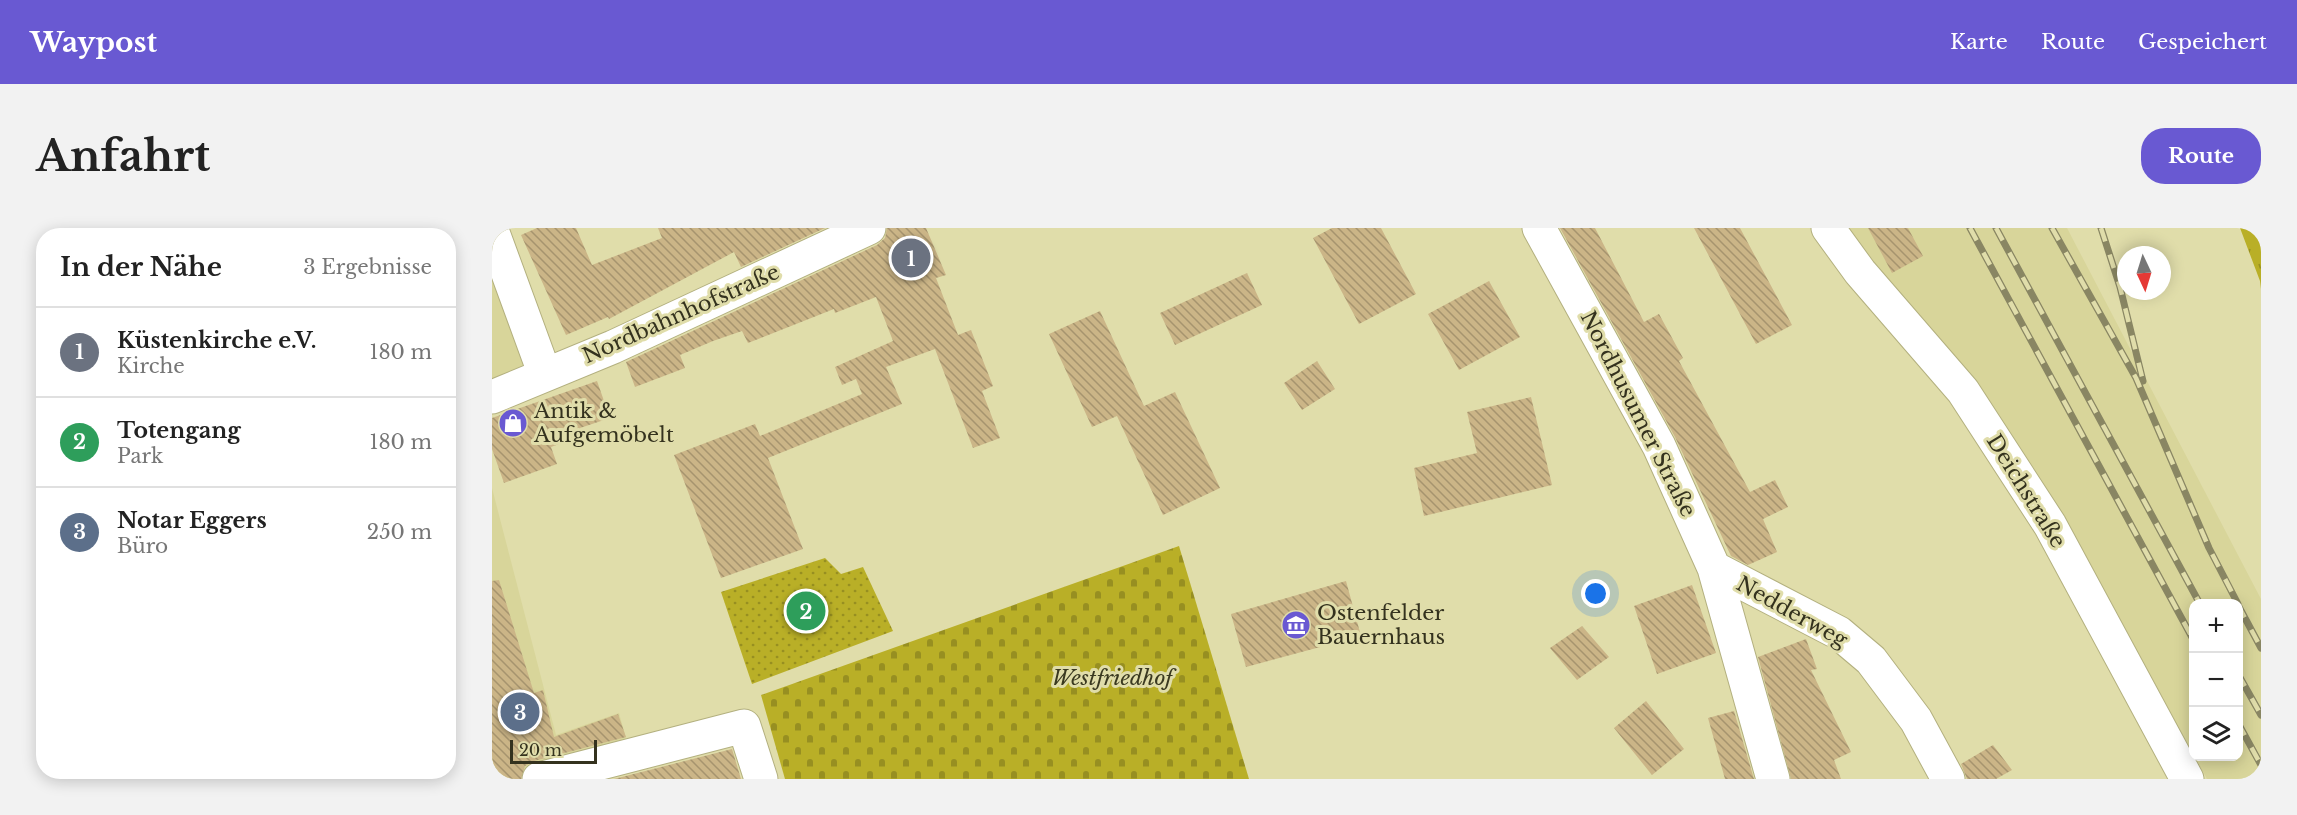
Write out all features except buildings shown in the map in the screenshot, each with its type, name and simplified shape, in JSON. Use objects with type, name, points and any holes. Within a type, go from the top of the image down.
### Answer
[{"type":"street","name":"Nordbahnhofstraße","points":[[492,397],[613,347],[869,228]]},
{"type":"street","name":"Nordhusumer Straße","points":[[1539,228],[1659,446],[1714,568],[1773,779]]},
{"type":"street","name":"Deichstraße","points":[[1828,228],[1860,272],[1963,391],[2050,525],[2187,779]]},
{"type":"street","points":[[492,230],[545,375]]},
{"type":"street","name":"Nedderweg","points":[[1714,568],[1839,633],[1870,660],[1916,720],[1947,779]]},
{"type":"street","points":[[539,779],[744,726],[761,779]]},
{"type":"shaded area","points":[[1846,228],[2067,228],[2261,599],[2261,779],[2207,779],[2197,761],[2243,761],[2243,599],[2189,599],[2189,747],[2065,517],[1972,383],[1871,264]]},
{"type":"shaded area","points":[[492,279],[527,368],[492,384]]},
{"type":"shaded area","points":[[492,488],[556,735],[619,713],[626,738],[566,760],[503,779],[492,779]]},
{"type":"green space","points":[[2240,228],[2261,228],[2261,289],[2260,281]]},
{"type":"green space","name":"Westfriedhof","points":[[1179,546],[1249,779],[785,779],[761,695]]},
{"type":"green space","points":[[825,558],[841,574],[863,567],[893,631],[752,684],[721,592]]},
{"type":"railway","points":[[1970,228],[2189,632]]},
{"type":"railway","points":[[1996,228],[2197,599]]},
{"type":"railway","points":[[2052,228],[2136,378],[2209,548],[2235,599]]},
{"type":"railway","points":[[2101,228],[2120,287],[2143,381]]},
{"type":"railway","points":[[2243,614],[2261,648]]},
{"type":"railway","points":[[2243,683],[2261,715]]},
{"type":"railway","points":[[2243,732],[2261,765]]},
{"type":"place","name":"Küstenkirche e.V.","points":[[911,258]]},
{"type":"place","name":"Antik & Aufgemöbelt","points":[[513,423]]},
{"type":"place","name":"Totengang","points":[[806,611]]},
{"type":"place","name":"Ostenfelder Bauernhaus","points":[[1296,625]]},
{"type":"place","name":"Notar Eggers","points":[[520,712]]}]
